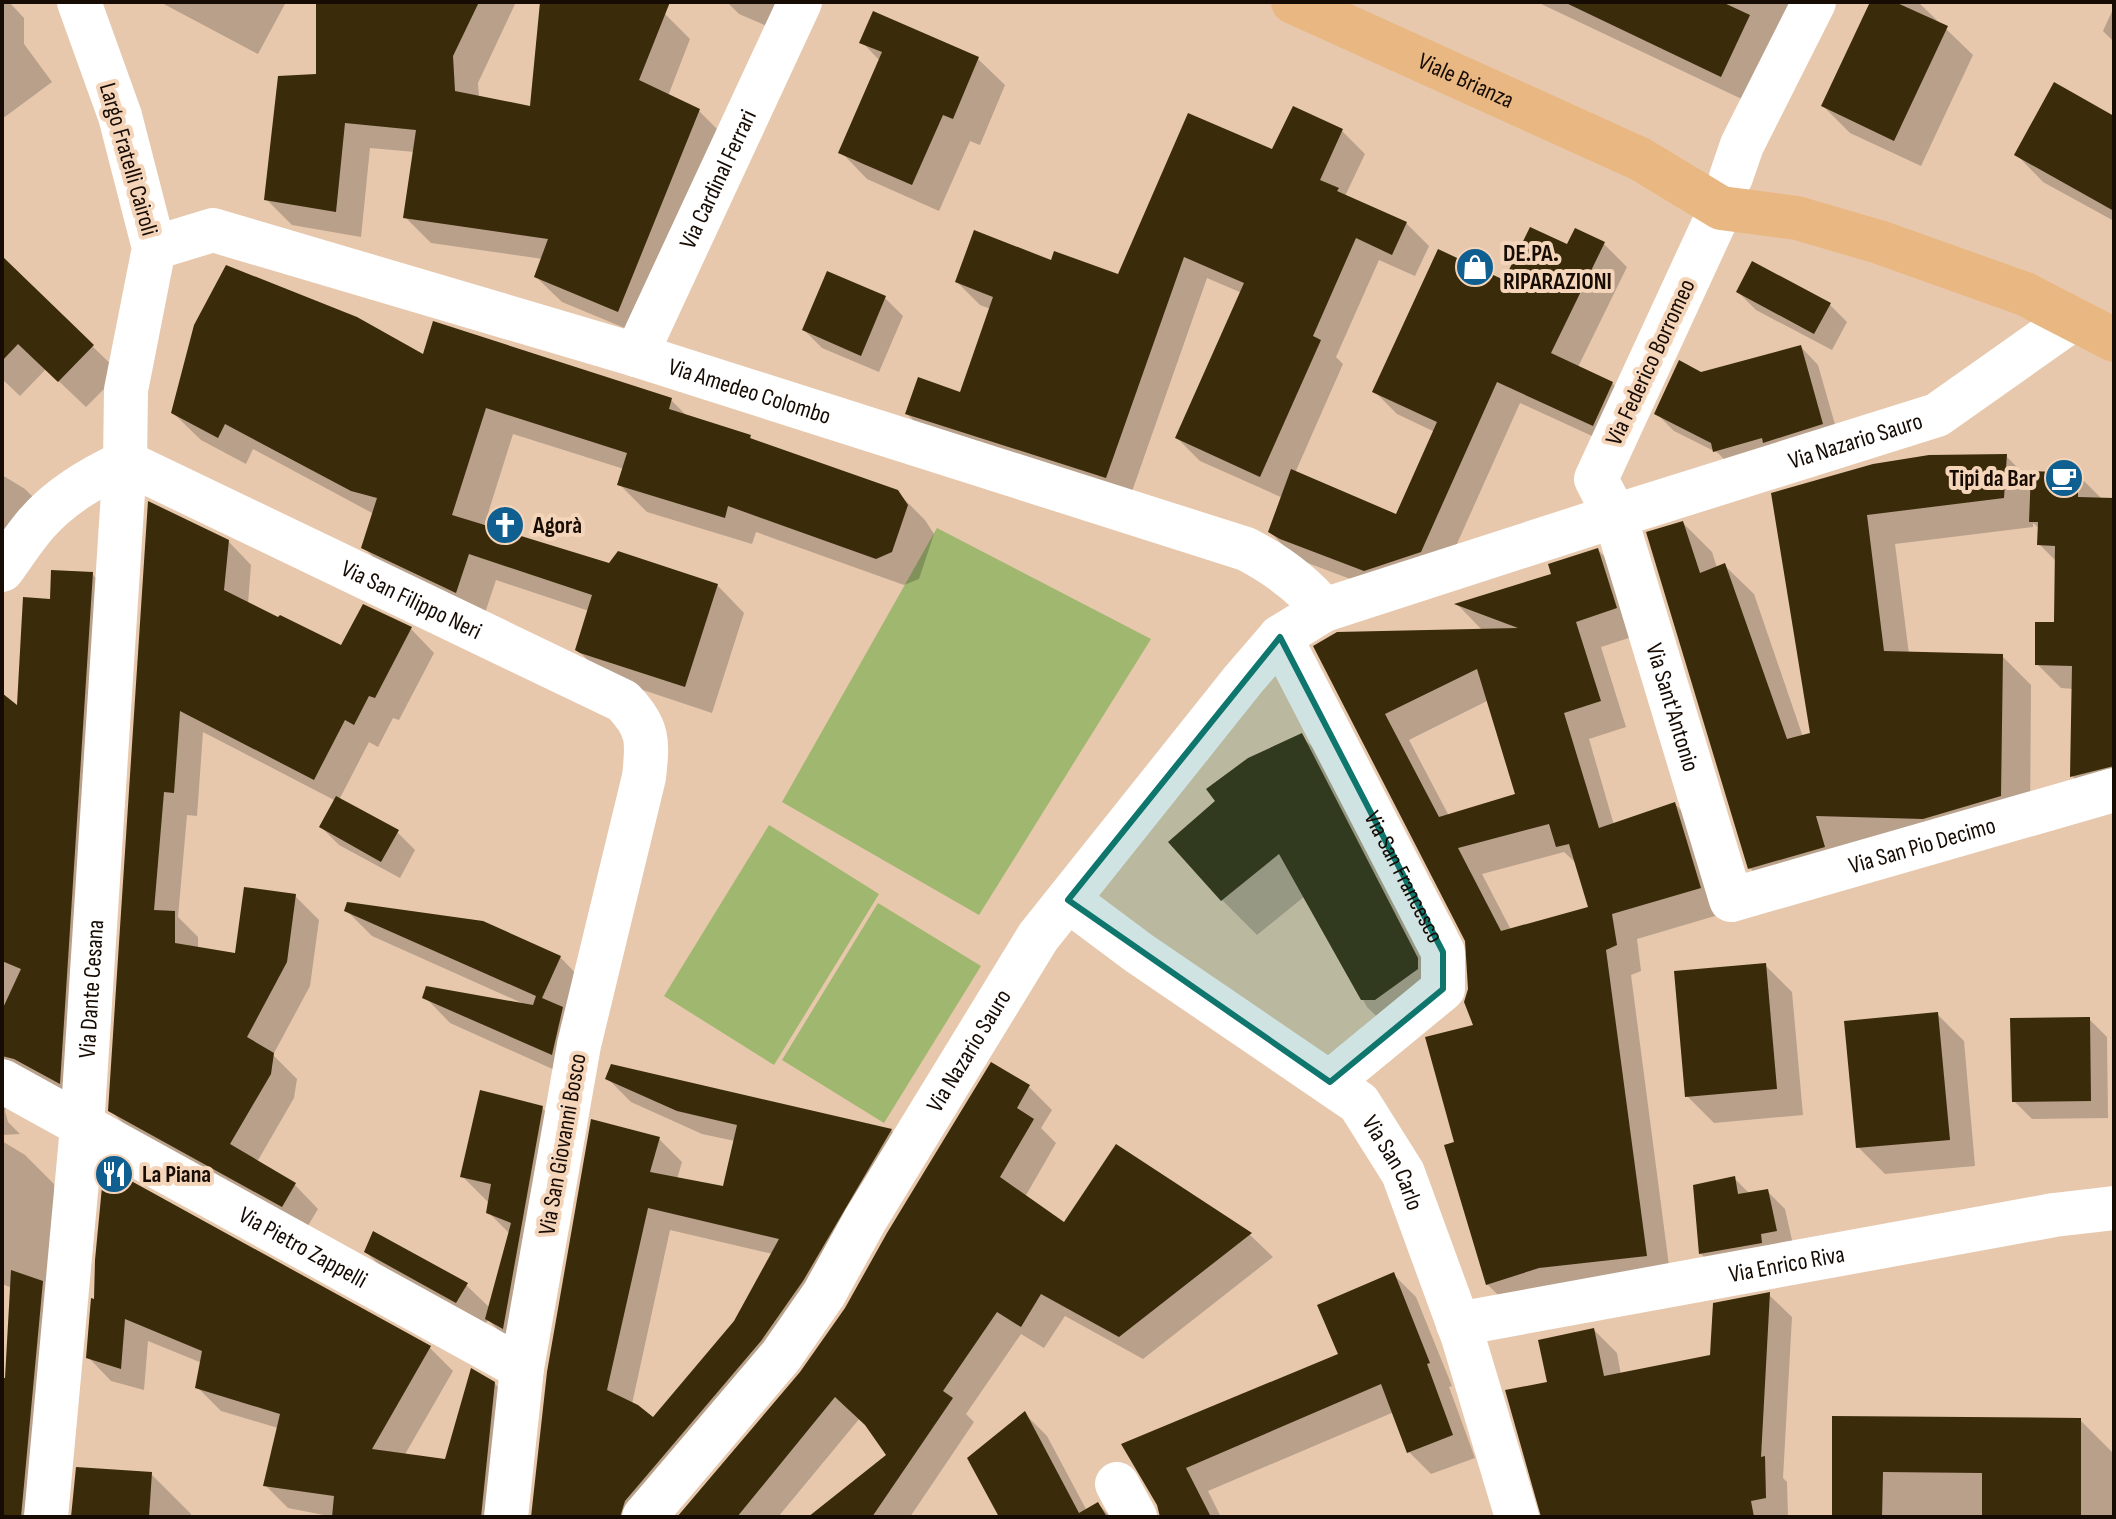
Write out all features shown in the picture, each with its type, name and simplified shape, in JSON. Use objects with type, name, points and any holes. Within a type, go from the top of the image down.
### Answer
[{"type":"main road","name":"Viale Brianza","points":[[1293,2],[1640,159],[1797,218],[2094,314],[2114,340]]},
{"type":"street","name":"Largo Fratelli Cairoli","points":[[79,2],[120,116],[154,248],[126,390],[125,462]]},
{"type":"street","name":"Via Cardinal Ferrari","points":[[636,355],[800,2]]},
{"type":"street","name":"Via Federico Borromeo","points":[[1615,516],[1596,479],[1726,192],[1742,145],[1814,2]]},
{"type":"street","name":"Via Amedeo Colombo","points":[[154,248],[213,230],[636,355],[1246,549],[1277,565],[1306,589],[1324,610]]},
{"type":"street","name":"Via Nazario Sauro","points":[[644,1517],[781,1356],[824,1294],[865,1220],[1038,937],[1280,637],[1324,610],[1937,415],[2094,314]]},
{"type":"street","points":[[2,570],[36,523],[58,502],[78,487],[125,462]]},
{"type":"street","name":"Via San Filippo Neri","points":[[125,462],[623,701],[639,718],[648,743],[644,777]]},
{"type":"street","name":"Via Dante Cesana","points":[[46,1517],[82,1127],[125,462]]},
{"type":"street","name":"Via Sant'Antonio","points":[[1615,516],[1731,900]]},
{"type":"street","name":"Via San Francesco","points":[[1280,637],[1443,952],[1443,989],[1330,1082]]},
{"type":"street","name":"Via San Giovanni Bosco","points":[[506,1517],[522,1368],[579,1045],[644,777]]},
{"type":"street","name":"Via San Pio Decimo","points":[[1731,900],[2114,790]]},
{"type":"street","name":"Via San Carlo","points":[[1068,900],[1139,953],[1359,1103],[1403,1173],[1458,1324],[1517,1517]]},
{"type":"street","name":"Via Pietro Zappelli","points":[[2,1081],[522,1368]]},
{"type":"street","name":"Via Enrico Riva","points":[[1458,1324],[2054,1215],[2114,1208]]},
{"type":"highlighted area","points":[[1280,637],[1443,952],[1443,989],[1330,1082],[1068,900]]},
{"type":"green space","points":[[937,528],[1151,639],[979,915],[782,802]]},
{"type":"green space","points":[[769,825],[879,894],[774,1065],[664,996]]},
{"type":"green space","points":[[878,903],[981,966],[884,1123],[782,1060]]},
{"type":"building","points":[[316,2],[479,2],[453,56],[455,91],[530,106],[540,2],[670,2],[639,80],[700,109],[618,312],[534,277],[548,239],[403,218],[416,130],[345,123],[336,212],[264,200],[278,76],[316,74]]},
{"type":"building","points":[[1564,2],[1722,2],[1750,15],[1721,77]]},
{"type":"building","points":[[1870,2],[1895,2],[1948,26],[1894,141],[1821,106]]},
{"type":"building","points":[[873,11],[979,57],[953,119],[943,115],[912,185],[838,153],[882,52],[859,43]]},
{"type":"building","points":[[2054,82],[2114,116],[2114,211],[2014,155]]},
{"type":"building","points":[[1293,106],[1343,129],[1320,180],[1339,188],[1337,191],[1407,222],[1392,255],[1356,238],[1313,336],[1321,340],[1260,477],[1175,438],[1244,283],[1184,257],[1106,478],[905,414],[918,377],[960,392],[993,297],[955,282],[974,230],[1051,260],[1054,251],[1118,274],[1188,113],[1272,149]]},
{"type":"building","points":[[1530,227],[1567,244],[1575,228],[1605,242],[1551,353],[1613,382],[1593,426],[1497,382],[1421,552],[1364,571],[1268,532],[1291,469],[1396,514],[1437,422],[1372,392],[1438,249],[1504,280]]},
{"type":"building","points":[[2,256],[94,345],[58,382],[18,344],[2,361]]},
{"type":"building","points":[[1752,261],[1831,303],[1814,334],[1736,292]]},
{"type":"building","points":[[226,265],[357,317],[423,354],[433,321],[672,398],[669,409],[751,435],[750,438],[898,490],[908,505],[892,552],[876,559],[728,506],[725,518],[617,485],[627,453],[486,408],[452,515],[609,563],[618,551],[718,584],[685,687],[580,653],[575,650],[592,595],[469,554],[456,593],[361,548],[377,498],[351,491],[225,424],[218,438],[171,413],[194,325]]},
{"type":"building","points":[[827,271],[886,296],[861,356],[802,330]]},
{"type":"building","points":[[1801,345],[1823,424],[1763,443],[1762,438],[1713,452],[1711,443],[1654,414],[1679,360],[1701,372]]},
{"type":"building","points":[[2007,454],[2004,498],[1867,515],[1884,651],[2003,654],[2001,796],[1923,819],[1816,816],[1825,847],[1748,869],[1646,532],[1683,521],[1700,573],[1725,563],[1787,739],[1810,733],[1771,493],[1873,464],[1929,455]]},
{"type":"building","points":[[2031,471],[2078,473],[2078,497],[2114,498],[2114,766],[2070,777],[2072,666],[2035,665],[2035,622],[2054,622],[2055,546],[2037,545],[2038,522],[2029,522]]},
{"type":"building","points":[[148,501],[229,540],[224,590],[278,617],[280,615],[341,645],[363,604],[412,627],[375,698],[369,696],[354,725],[345,720],[314,780],[180,711],[174,793],[164,792],[154,910],[175,911],[175,943],[235,953],[244,887],[296,894],[287,962],[247,1037],[274,1053],[271,1074],[230,1144],[296,1183],[282,1207],[108,1111]]},
{"type":"building","points":[[1598,548],[1617,608],[1576,622],[1601,701],[1564,713],[1599,828],[1675,802],[1701,888],[1612,914],[1617,945],[1606,950],[1647,1256],[1539,1268],[1486,1285],[1444,1145],[1454,1142],[1425,1037],[1473,1025],[1464,1002],[1468,989],[1465,941],[1313,646],[1337,632],[1518,628],[1454,604],[1551,574],[1548,564]],"holes":[[[1477,669],[1515,794],[1439,817],[1385,714]],[[1549,824],[1556,847],[1569,844],[1588,907],[1501,931],[1458,848]]]},
{"type":"building","points":[[51,570],[93,572],[60,1084],[14,1059],[2,1056],[2,1010],[21,969],[2,961],[2,693],[17,705],[23,597],[50,599]]},
{"type":"building","points":[[1302,733],[1418,958],[1418,969],[1375,1000],[1361,1000],[1279,854],[1221,901],[1168,842],[1215,801],[1206,789],[1248,758]]},
{"type":"building","points":[[336,796],[399,830],[381,862],[319,827]]},
{"type":"building","points":[[347,902],[483,921],[561,956],[542,998],[563,1007],[552,1055],[422,998],[426,986],[533,1005],[536,996],[344,911]]},
{"type":"building","points":[[1766,963],[1777,1089],[1685,1097],[1674,971]]},
{"type":"building","points":[[1938,1012],[1950,1140],[1856,1148],[1844,1021]]},
{"type":"building","points":[[2090,1017],[2091,1101],[2012,1102],[2010,1018]]},
{"type":"building","points":[[991,1062],[1030,1085],[1017,1108],[1034,1119],[1000,1177],[1064,1222],[1116,1144],[1252,1233],[1119,1337],[1041,1294],[1021,1327],[997,1312],[943,1391],[953,1398],[872,1517],[808,1517],[886,1455],[865,1425],[835,1397],[737,1517],[677,1517],[800,1372],[845,1308]]},
{"type":"building","points":[[611,1064],[892,1129],[803,1281],[761,1341],[625,1501],[620,1517],[531,1517],[547,1372],[591,1119],[660,1137],[650,1172],[723,1186],[737,1125],[677,1111],[605,1079]],"holes":[[[648,1208],[779,1239],[734,1321],[653,1417],[638,1405],[607,1390]]]},
{"type":"building","points":[[480,1090],[543,1106],[503,1329],[485,1319],[511,1223],[486,1213],[491,1184],[460,1177]]},
{"type":"building","points":[[104,1166],[431,1346],[372,1449],[445,1459],[471,1368],[495,1382],[481,1517],[332,1517],[334,1496],[263,1486],[280,1414],[195,1388],[202,1351],[125,1319],[121,1369],[86,1358],[91,1298],[94,1299]]},
{"type":"building","points":[[1735,1176],[1738,1194],[1768,1189],[1777,1231],[1761,1234],[1762,1243],[1699,1254],[1693,1185]]},
{"type":"building","points":[[373,1231],[468,1283],[456,1303],[364,1252]]},
{"type":"building","points":[[11,1270],[43,1281],[21,1517],[2,1517],[2,1378],[5,1378]]},
{"type":"building","points":[[1394,1272],[1430,1363],[1427,1364],[1453,1435],[1407,1453],[1381,1384],[1186,1468],[1211,1517],[1160,1517],[1157,1505],[1121,1444],[1338,1354],[1317,1305]]},
{"type":"building","points":[[1770,1292],[1761,1457],[1765,1456],[1766,1498],[1751,1501],[1754,1517],[1541,1517],[1505,1390],[1547,1382],[1538,1340],[1594,1328],[1604,1376],[1710,1355],[1713,1303]]},
{"type":"building","points":[[1025,1411],[1079,1513],[1098,1502],[1107,1517],[999,1517],[967,1458]]},
{"type":"building","points":[[1832,1416],[2081,1418],[2081,1517],[1982,1517],[1982,1473],[1883,1472],[1882,1517],[1832,1517]]},
{"type":"building","points":[[76,1467],[152,1472],[149,1517],[71,1517]]},
{"type":"place","name":"DE.PA. RIPARAZIONI","points":[[1475,267]]},
{"type":"place","name":"Tipi da Bar","points":[[2064,478]]},
{"type":"place","name":"Agorà","points":[[505,525]]},
{"type":"place","name":"La Piana","points":[[114,1174]]}]
